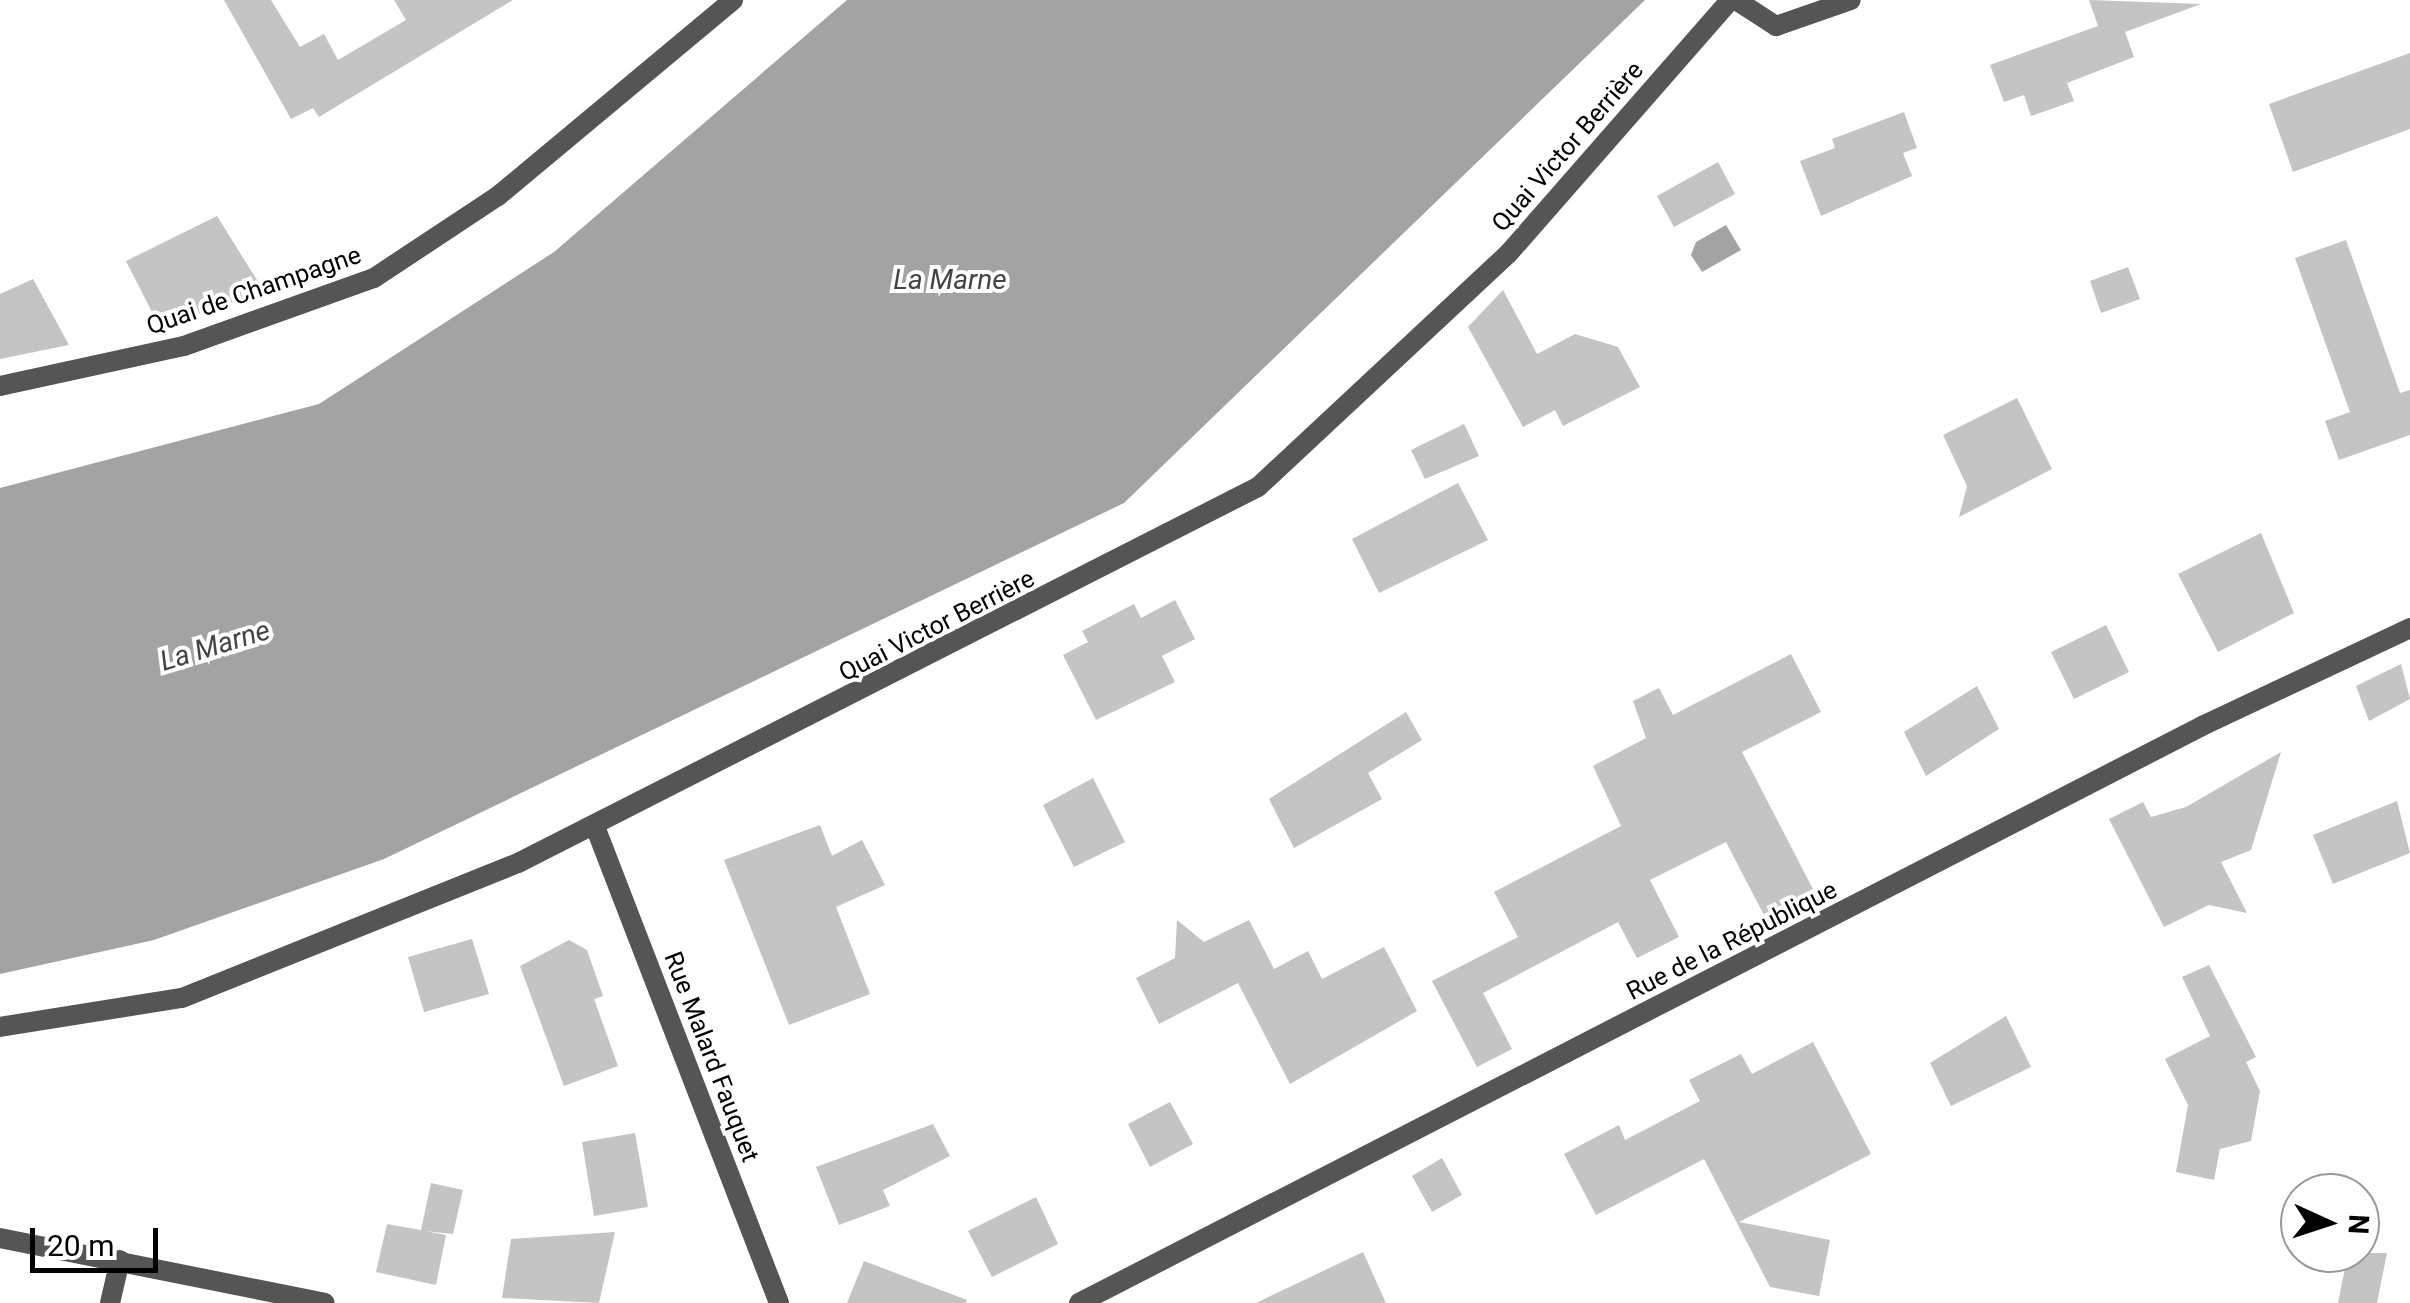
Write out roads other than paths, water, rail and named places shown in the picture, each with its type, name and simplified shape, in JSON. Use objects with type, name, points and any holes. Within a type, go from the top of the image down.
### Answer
[{"type":"street","name":"Quai de Champagne","points":[[0,386],[184,346],[374,278],[498,196],[732,0]]},
{"type":"street","points":[[1733,0],[1776,26],[1851,0]]},
{"type":"street","name":"Quai Victor Berrière","points":[[0,1027],[182,998],[596,829],[1258,487],[1508,254],[1733,0]]},
{"type":"street","name":"Rue de la République","points":[[1079,1303],[2202,726],[2410,628]]},
{"type":"street","name":"Rue Malard Fauquet","points":[[596,829],[779,1303]]},
{"type":"street","points":[[0,1238],[325,1303]]},
{"type":"street","points":[[110,1303],[120,1260]]},
{"type":"water","name":"La Marne","points":[[847,0],[1645,0],[1124,503],[384,859],[154,940],[0,974],[0,488],[319,404],[554,252]]},
{"type":"water","points":[[1726,225],[1741,250],[1702,272],[1691,255],[1696,242]]}]
